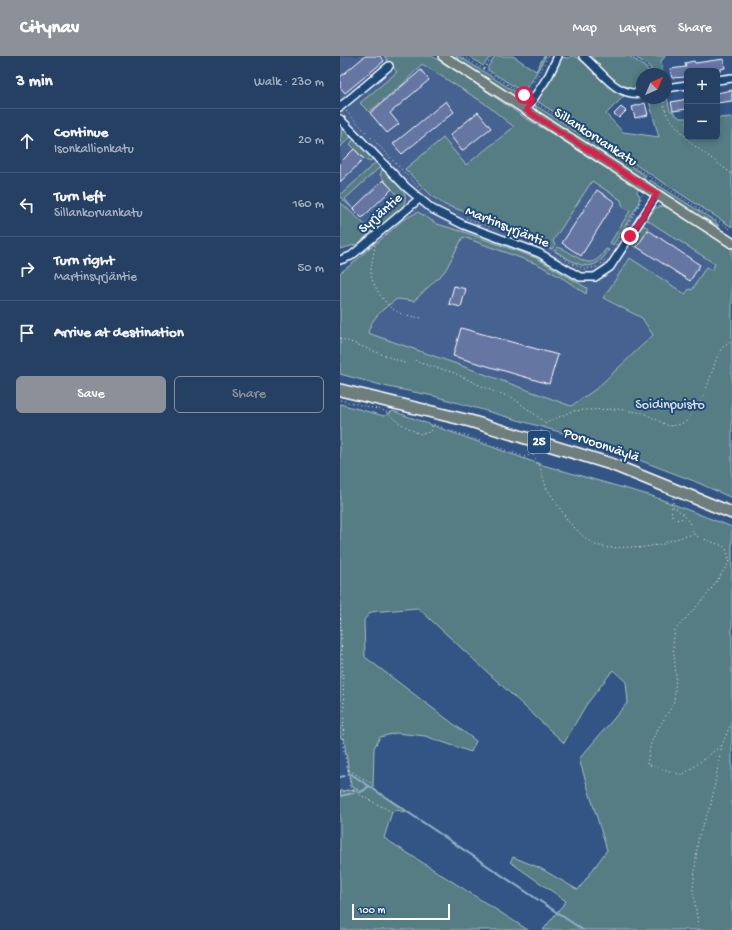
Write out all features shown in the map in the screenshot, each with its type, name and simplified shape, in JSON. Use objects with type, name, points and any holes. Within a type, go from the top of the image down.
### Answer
[{"type":"highway","name":"Porvoonväylä","points":[[340,390],[485,426],[611,464],[732,513]]},
{"type":"main road","name":"Sillankorvankatu","points":[[443,56],[732,243]]},
{"type":"street","points":[[526,110],[549,75],[558,56]]},
{"type":"street","points":[[583,56],[620,90],[636,94]]},
{"type":"street","points":[[340,107],[389,66]]},
{"type":"street","points":[[720,80],[732,78]]},
{"type":"street","points":[[672,87],[684,85]]},
{"type":"street","name":"Martinsyrjäntie","points":[[340,118],[418,199],[432,209],[464,226],[539,254],[580,277],[595,277],[602,274],[610,267],[657,194]]},
{"type":"street","name":"Syrjäntie","points":[[340,260],[351,256],[418,199]]},
{"type":"path","points":[[463,56],[732,230]]},
{"type":"path","points":[[484,69],[493,56]]},
{"type":"path","points":[[524,95],[541,70],[548,56]]},
{"type":"path","points":[[630,56],[648,68]]},
{"type":"path","points":[[664,104],[668,115],[691,143],[732,174]]},
{"type":"path","points":[[340,107],[421,190]]},
{"type":"path","points":[[613,249],[639,206],[642,197],[642,189],[644,186]]},
{"type":"path","points":[[461,216],[496,229]]},
{"type":"path","points":[[376,236],[371,277],[377,290],[390,308],[404,315],[421,318]]},
{"type":"path","points":[[539,245],[553,250],[571,263],[585,269],[598,267],[606,260]]},
{"type":"path","points":[[340,338],[406,364]]},
{"type":"path","points":[[542,431],[546,423],[572,411],[618,410],[643,413],[669,426],[678,425],[686,421],[704,396],[717,357],[722,348],[732,341]]},
{"type":"path","points":[[415,360],[420,363],[452,372],[490,390],[513,398],[546,423]]},
{"type":"path","points":[[340,400],[385,411],[401,424],[420,434],[430,432],[433,424],[525,457],[532,454],[534,451]]},
{"type":"path","points":[[532,454],[539,464],[546,487],[564,515],[581,534],[595,545],[609,548],[638,548],[664,544],[666,542],[694,534]]},
{"type":"path","points":[[674,490],[671,511],[672,516],[675,520],[685,518]]},
{"type":"path","points":[[672,506],[690,524],[694,534],[698,537],[723,546],[726,549],[729,559],[728,564],[708,594],[675,630],[673,645],[676,675],[674,701],[672,708],[656,732],[651,743],[647,764],[682,775],[722,745]]},
{"type":"path","points":[[340,606],[344,708],[343,745],[348,770],[349,787]]},
{"type":"path","points":[[699,930],[693,890],[698,838],[711,804],[722,745],[732,721]]},
{"type":"path","points":[[348,770],[374,784]]},
{"type":"path","points":[[340,793],[347,790],[349,787]]},
{"type":"path","points":[[349,787],[362,796],[392,812]]},
{"type":"shaded area","points":[[341,56],[385,56],[407,80],[422,64],[484,103],[515,127],[432,196],[445,205],[606,175],[631,212],[647,220],[715,264],[712,270],[706,268],[692,291],[685,294],[630,258],[603,298],[642,318],[653,334],[596,389],[571,406],[368,333],[369,328],[381,310],[397,299],[437,224],[418,212],[404,219],[382,239],[340,202]]},
{"type":"green space","points":[[384,56],[432,56],[524,117],[601,165],[603,164],[639,188],[637,192],[640,196],[638,205],[613,245],[610,243],[630,211],[623,207],[621,200],[592,181],[553,241],[555,245],[552,249],[496,227],[466,212],[445,205],[432,196],[405,169],[443,138],[466,165],[514,127],[484,103],[422,64],[403,84],[369,112],[360,103],[397,72]]},
{"type":"green space","points":[[451,56],[459,56],[525,98],[517,100]]},
{"type":"green space","points":[[469,56],[491,56],[483,66]]},
{"type":"green space","points":[[495,56],[513,56],[536,71],[544,56],[546,56],[531,82],[523,92],[488,70],[488,67]]},
{"type":"green space","points":[[571,56],[578,57],[585,61],[610,86],[624,96],[606,114],[623,132],[659,137],[650,104],[668,104],[670,110],[680,118],[684,118],[684,140],[720,140],[720,118],[732,117],[732,227],[537,101],[561,57],[568,58]]},
{"type":"green space","points":[[587,56],[629,56],[646,68],[636,68],[636,91],[632,91],[619,86]]},
{"type":"green space","points":[[634,56],[666,56],[661,61],[662,68],[650,68]]},
{"type":"green space","points":[[535,105],[646,176],[644,180],[538,113]]},
{"type":"green space","points":[[342,126],[351,135],[351,137],[340,147]]},
{"type":"green space","points":[[354,139],[373,158],[370,162],[364,159],[350,144]]},
{"type":"green space","points":[[376,162],[380,166],[379,168],[345,199],[353,209],[340,197],[340,194]]},
{"type":"green space","points":[[382,170],[384,170],[400,186],[405,196],[405,202],[395,215],[377,229],[374,224],[374,220],[398,196],[380,175]]},
{"type":"green space","points":[[650,180],[715,221],[719,226],[702,218],[648,184]]},
{"type":"green space","points":[[340,202],[372,231],[358,244],[340,249]]},
{"type":"green space","name":"Soidinpuisto","points":[[663,206],[671,209],[732,247],[732,498],[694,481],[584,439],[434,396],[388,387],[340,374],[340,273],[404,219],[418,212],[437,224],[464,232],[536,258],[587,288],[586,294],[564,279],[537,264],[463,237],[445,271],[414,301],[397,299],[387,306],[375,318],[368,333],[571,406],[596,389],[653,335],[642,318],[603,298],[630,258],[685,294],[689,289],[692,290],[706,267],[712,270],[715,264],[647,220],[655,208]]},
{"type":"green space","points":[[643,225],[648,228],[648,230],[637,247],[635,247],[630,244]]},
{"type":"green space","points":[[557,247],[588,262],[594,261],[600,257],[606,249],[609,250],[603,258],[596,263],[590,266],[584,266],[577,264],[555,251]]},
{"type":"green space","points":[[340,404],[384,416],[393,411],[539,464],[652,496],[732,527],[732,930],[543,930],[566,901],[510,862],[513,857],[540,868],[578,890],[607,850],[579,759],[628,702],[626,682],[613,670],[586,705],[564,743],[418,608],[371,612],[364,620],[365,657],[476,741],[471,752],[425,736],[396,733],[380,737],[374,748],[373,789],[406,810],[404,812],[397,810],[392,812],[384,838],[528,930],[340,930],[340,791],[358,790],[351,786],[344,740],[340,737]]},
{"type":"building","points":[[365,56],[380,56],[384,61],[345,93],[340,87],[340,77]]},
{"type":"building","points":[[724,59],[725,68],[721,69],[720,71],[720,68],[684,68],[684,77],[672,78],[672,69],[686,67],[685,63],[694,61],[695,63]]},
{"type":"building","points":[[421,70],[429,80],[390,113],[399,124],[387,133],[370,113]]},
{"type":"building","points":[[732,90],[732,101],[720,103],[720,92]]},
{"type":"building","points":[[684,100],[684,109],[673,111],[672,102]]},
{"type":"building","points":[[446,101],[454,112],[402,154],[393,144]]},
{"type":"building","points":[[645,104],[648,115],[635,118],[632,107]]},
{"type":"building","points":[[621,107],[626,111],[619,118],[614,114]]},
{"type":"building","points":[[478,112],[491,128],[462,151],[450,135]]},
{"type":"building","points":[[354,149],[364,159],[340,182],[340,163]]},
{"type":"building","points":[[383,180],[392,189],[362,218],[353,209]]},
{"type":"building","points":[[597,190],[615,202],[581,256],[562,243]]},
{"type":"building","points":[[648,230],[700,265],[690,281],[637,247]]},
{"type":"building","points":[[454,286],[466,289],[461,307],[449,304]]},
{"type":"building","points":[[461,328],[558,355],[549,384],[453,356]]},
{"type":"waterway","points":[[351,774],[583,930]]},
{"type":"waterway","points":[[340,777],[345,776]]},
{"type":"waterway","points":[[360,792],[369,786]]},
{"type":"waterway","points":[[340,796],[354,793]]},
{"type":"route","points":[[524,95],[532,100],[526,110],[657,194],[630,236]]}]
